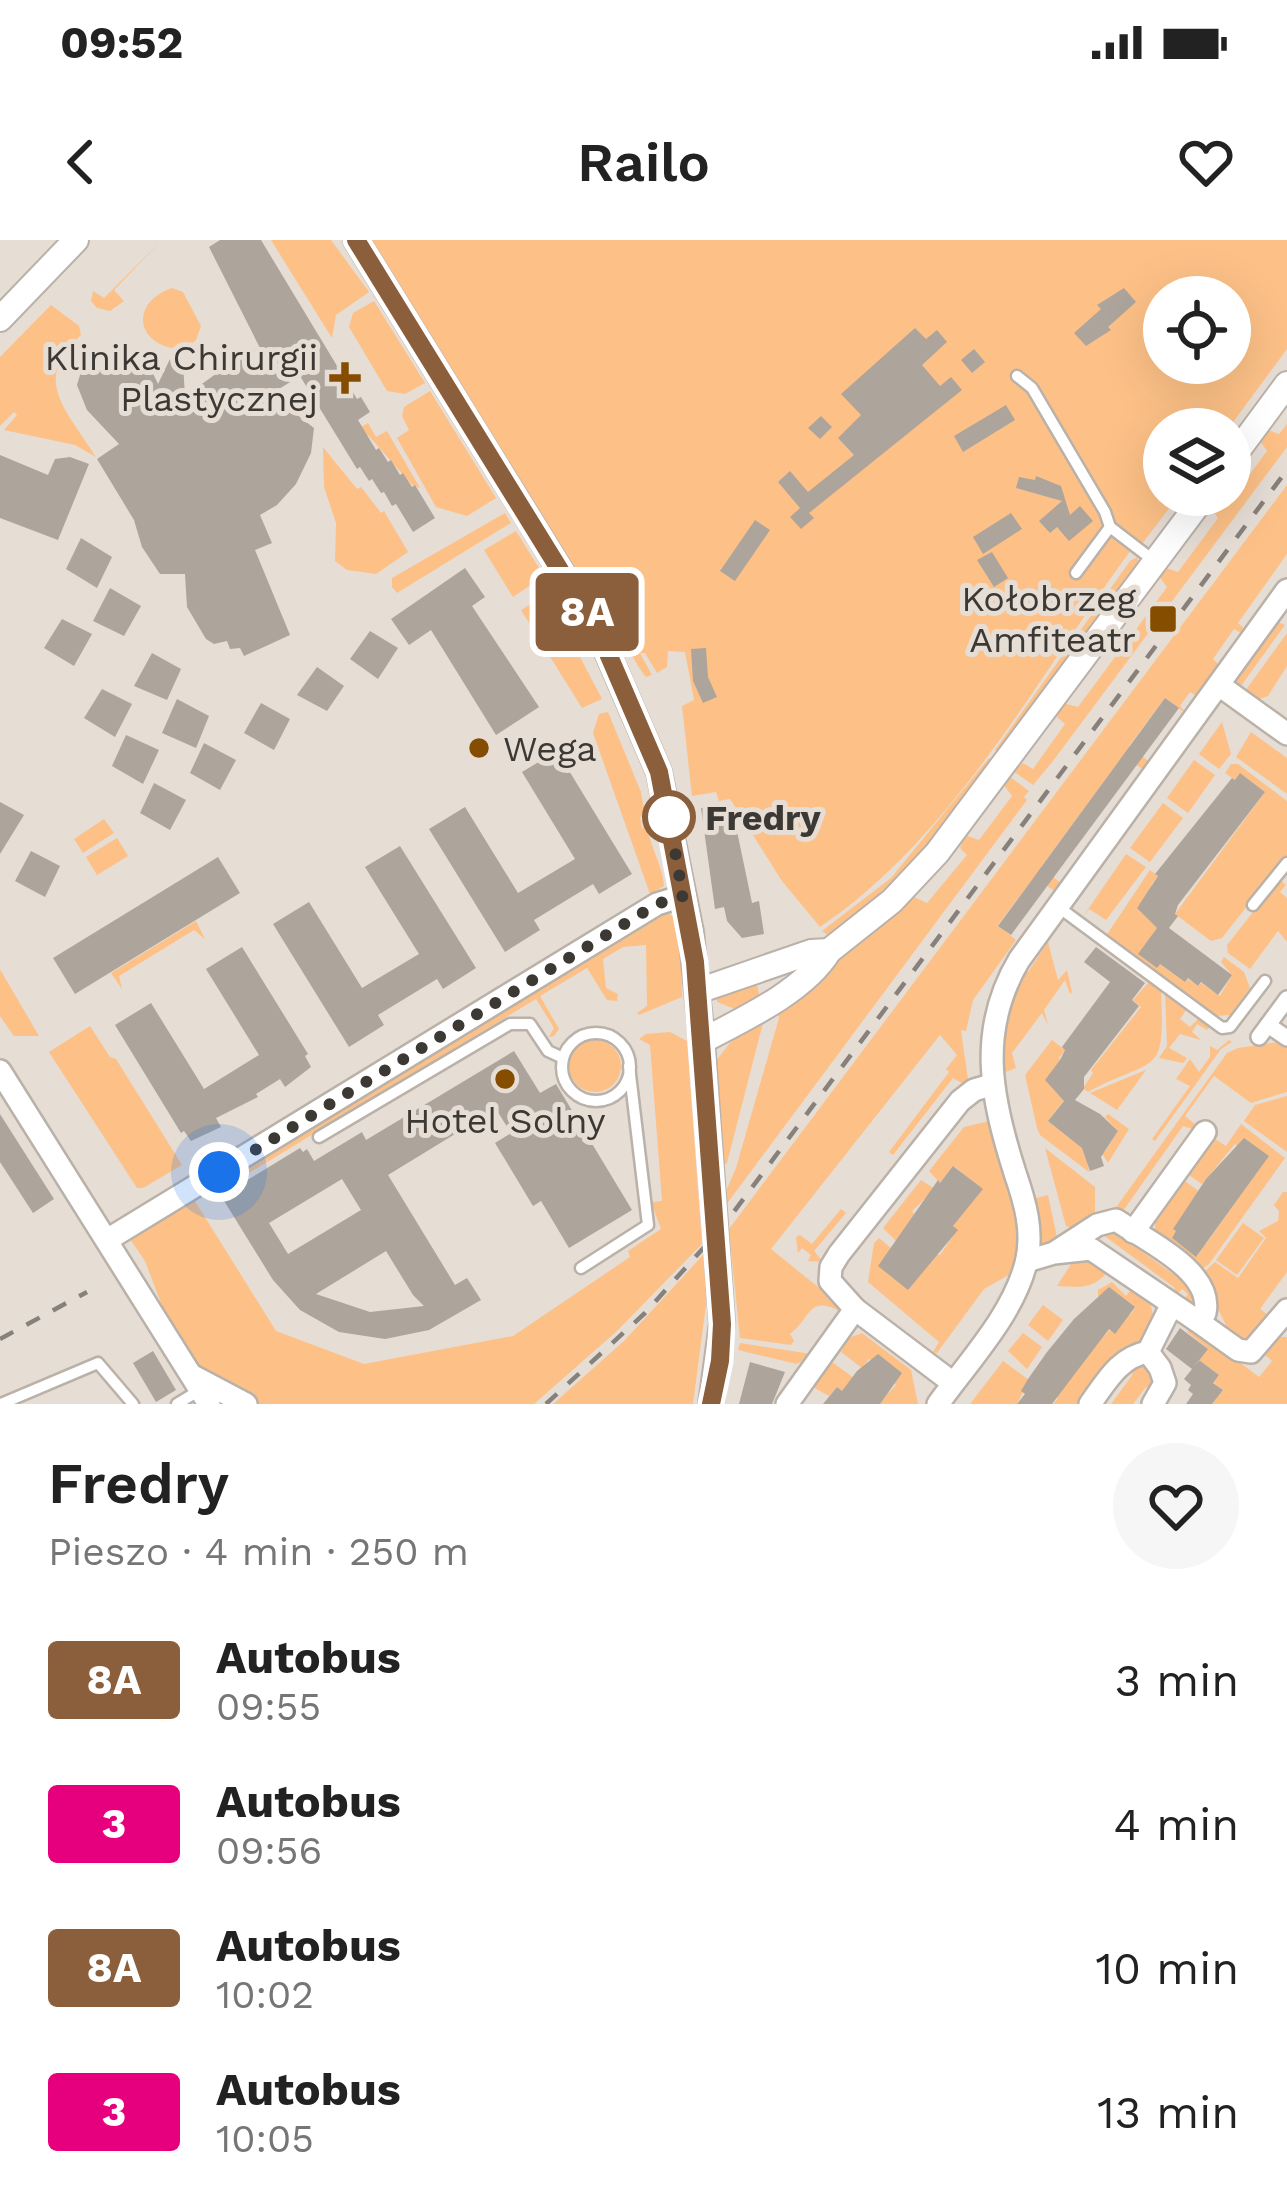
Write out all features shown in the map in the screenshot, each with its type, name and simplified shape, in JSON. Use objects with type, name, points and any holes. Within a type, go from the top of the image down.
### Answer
[{"type":"street","points":[[0,319],[76,240]]},
{"type":"street","points":[[356,240],[609,654],[659,772],[698,991],[722,1324],[711,1404]]},
{"type":"street","points":[[1251,433],[1287,384]]},
{"type":"street","points":[[701,1030],[763,1009],[892,901],[938,853],[1189,516]]},
{"type":"street","points":[[938,1404],[1010,1301],[1027,1261],[1028,1214],[991,1085],[989,1050],[1002,994],[1019,959],[1287,590]]},
{"type":"street","points":[[1220,685],[1287,734]]},
{"type":"street","points":[[107,1240],[657,904],[683,896]]},
{"type":"street","points":[[698,991],[811,952],[829,951]]},
{"type":"street","points":[[695,962],[719,971],[754,974]]},
{"type":"street","points":[[1287,999],[1263,1031],[1287,1037]]},
{"type":"street","points":[[0,1071],[200,1390],[246,1404]]},
{"type":"street","points":[[953,1384],[855,1309],[830,1282],[831,1267],[960,1101],[991,1085]]},
{"type":"street","points":[[1133,1232],[1205,1132]]},
{"type":"street","points":[[1054,1253],[1106,1221],[1116,1220],[1189,1271],[1200,1284],[1202,1313],[1227,1343],[1251,1352],[1287,1310]]},
{"type":"street","points":[[1027,1261],[1091,1249],[1171,1306],[1202,1313]]},
{"type":"street","points":[[1148,1352],[1171,1306]]},
{"type":"street","points":[[788,1404],[855,1309]]},
{"type":"street","points":[[1090,1404],[1119,1365],[1148,1352]]},
{"type":"street","points":[[1148,1352],[1165,1382],[1153,1404]]},
{"type":"lane","points":[[1017,376],[1032,388],[1106,512],[1110,527],[1155,562]]},
{"type":"lane","points":[[1076,573],[1110,527]]},
{"type":"lane","points":[[1253,905],[1287,863]]},
{"type":"lane","points":[[1058,906],[1222,1028],[1229,1028],[1265,980]]},
{"type":"lane","points":[[320,1137],[510,1024],[530,1024],[548,1051],[563,1058]]},
{"type":"lane","points":[[581,1268],[648,1226],[629,1066],[624,1048],[596,1033],[576,1040],[563,1058],[571,1090],[592,1100],[603,1100],[622,1088],[629,1066]]},
{"type":"lane","points":[[1,1404],[98,1363],[133,1404]]},
{"type":"lane","points":[[177,1404],[200,1390]]},
{"type":"shaded area","points":[[162,240],[114,290],[124,301],[110,311],[97,308],[91,301],[93,291],[104,298]]},
{"type":"shaded area","points":[[271,240],[331,240],[369,292],[336,315],[332,338]]},
{"type":"shaded area","points":[[366,240],[1287,240],[1287,349],[1243,408],[1143,408],[1143,516],[1163,516],[1142,544],[1137,542],[955,798],[869,889],[820,927],[782,881],[730,799],[719,801],[716,792],[692,796],[682,706],[694,700],[685,652],[668,651],[667,667],[657,673],[645,653],[640,653],[652,675],[646,677],[630,651],[624,622],[604,627]]},
{"type":"shaded area","points":[[172,288],[183,292],[201,326],[196,340],[185,349],[157,342],[144,325],[148,304]]},
{"type":"shaded area","points":[[374,301],[425,383],[405,394],[387,391],[349,327],[353,313]]},
{"type":"shaded area","points":[[51,305],[79,326],[81,335],[66,351],[56,381],[66,410],[96,457],[75,445],[4,430],[17,415],[14,412],[0,426],[0,357]]},
{"type":"shaded area","points":[[430,391],[496,498],[467,516],[436,507],[397,438],[409,430],[402,416],[404,407]]},
{"type":"shaded area","points":[[368,423],[376,437],[387,431],[420,488],[365,436],[360,428]]},
{"type":"shaded area","points":[[1287,424],[1287,447],[1251,495],[1251,473],[1267,451],[1258,438],[1265,429],[1279,434]]},
{"type":"shaded area","points":[[323,447],[357,489],[361,487],[384,511],[408,552],[376,574],[347,570],[335,561],[336,523],[324,487]]},
{"type":"shaded area","points":[[1287,485],[1287,554],[1238,623],[1247,631],[1244,635],[1234,629],[1196,696],[1190,692],[1180,706],[1188,715],[1165,698],[1129,746],[1151,763],[1145,771],[1123,756],[1041,867],[1062,884],[1056,892],[1034,877],[998,925],[1016,940],[973,1000],[966,1031],[961,1030],[965,1085],[953,1078],[893,1155],[889,1152],[957,1055],[940,1035],[771,1249],[838,1303],[843,1313],[823,1306],[811,1310],[790,1334],[791,1345],[740,1338],[729,1229]]},
{"type":"shaded area","points":[[505,513],[511,523],[397,593],[392,587],[392,578]]},
{"type":"shaded area","points":[[1236,516],[1053,761],[1033,785],[1013,771],[1023,763],[1033,769],[1065,724],[1057,717],[1063,703],[1078,707],[1115,657],[1106,645],[1114,634],[1129,639],[1167,587],[1158,575],[1163,567],[1178,572],[1218,518]]},
{"type":"shaded area","points":[[516,531],[544,576],[513,597],[484,550]]},
{"type":"shaded area","points":[[1137,557],[1139,563],[1000,756],[995,750]]},
{"type":"shaded area","points":[[553,591],[555,609],[602,699],[582,708],[521,610]]},
{"type":"shaded area","points":[[1278,622],[1285,625],[1238,690],[1235,678]]},
{"type":"shaded area","points":[[1287,633],[1287,666],[1268,696],[1254,701],[1243,694]]},
{"type":"shaded area","points":[[608,712],[641,792],[642,828],[647,828],[663,879],[664,886],[650,894],[593,733],[599,714]]},
{"type":"shaded area","points":[[1222,722],[1231,754],[1219,769],[1199,754]]},
{"type":"shaded area","points":[[1251,732],[1287,758],[1287,794],[1236,757]]},
{"type":"shaded area","points":[[989,758],[996,761],[918,854],[829,936],[822,931],[891,878]]},
{"type":"shaded area","points":[[1194,760],[1215,775],[1188,813],[1167,798]]},
{"type":"shaded area","points":[[1231,764],[1238,764],[1287,801],[1287,855],[1222,938],[1211,941],[1175,914],[1265,792],[1241,774],[1235,780],[1225,773]]},
{"type":"shaded area","points":[[1009,776],[1029,791],[1027,800],[726,1205],[726,1191],[779,1018],[777,1006],[912,896],[927,903],[967,855],[960,848],[965,835],[979,840],[1012,796],[1003,784]]},
{"type":"shaded area","points":[[1163,803],[1183,818],[1150,862],[1130,848]]},
{"type":"shaded area","points":[[104,819],[114,833],[83,853],[74,839]]},
{"type":"shaded area","points":[[117,838],[128,856],[97,875],[86,857]]},
{"type":"shaded area","points":[[1126,854],[1146,867],[1106,920],[1089,909],[1082,918]]},
{"type":"shaded area","points":[[1150,870],[1158,876],[1151,885],[1155,888],[1137,907],[1157,928],[1141,951],[1185,982],[1201,983],[1220,996],[1232,975],[1221,962],[1224,957],[1244,972],[1250,988],[1230,1015],[1214,1016],[1106,936]]},
{"type":"shaded area","points":[[1279,879],[1286,885],[1280,892],[1287,898],[1287,942],[1278,931],[1250,969],[1228,953],[1227,945]]},
{"type":"shaded area","points":[[666,908],[673,916],[681,957],[682,997],[639,1015],[647,1006],[646,945],[623,947],[603,959],[606,988],[618,994],[617,1001],[607,1000],[587,968],[540,996],[559,1029],[554,1036],[549,1037],[554,1028],[536,999],[234,1182],[226,1176]]},
{"type":"shaded area","points":[[196,921],[205,939],[194,930],[119,976],[122,989],[111,973]]},
{"type":"shaded area","points":[[1048,942],[1058,980],[1067,970],[1072,992],[1065,980],[1044,1010],[1048,1025],[1042,1013],[1012,1053],[1016,1068],[1003,1073],[1002,1033],[1009,1008],[1024,970],[1028,972]]},
{"type":"shaded area","points":[[0,970],[39,1036],[14,1036],[0,1016]]},
{"type":"shaded area","points":[[756,981],[761,1002],[735,1009],[717,1002],[717,997]]},
{"type":"shaded area","points":[[1150,981],[1161,989],[1158,1051],[1143,1067],[1088,1092],[1083,1088],[1091,1070],[1141,1007],[1133,1000]]},
{"type":"shaded area","points":[[1165,992],[1187,1009],[1180,1019],[1190,1027],[1199,1018],[1210,1026],[1207,1030],[1197,1024],[1192,1032],[1201,1040],[1180,1034],[1169,1048],[1187,1058],[1183,1063],[1159,1058],[1167,1046]]},
{"type":"shaded area","points":[[765,1015],[727,1163],[719,1168],[715,1062]]},
{"type":"shaded area","points":[[90,1026],[182,1165],[143,1188],[137,1188],[49,1052]]},
{"type":"shaded area","points":[[670,1032],[687,1041],[702,1244],[617,1331],[534,1404],[259,1404],[193,1363],[157,1307],[161,1303],[145,1261],[128,1236],[193,1198],[276,1331],[364,1364],[513,1336],[630,1257],[628,1251],[661,1229],[651,1202],[662,1201],[650,1045],[639,1039]]},
{"type":"shaded area","points":[[595,1040],[614,1047],[621,1066],[614,1085],[595,1092],[576,1085],[569,1066],[576,1047]]},
{"type":"shaded area","points":[[1052,1040],[1065,1050],[1059,1058],[1062,1062],[1045,1080],[1064,1100],[1048,1121],[1070,1138],[1086,1138],[1105,1152],[1118,1131],[1105,1117],[1108,1114],[1129,1129],[1108,1163],[1103,1155],[1087,1161],[1089,1172],[1037,1128],[1025,1075]]},
{"type":"shaded area","points":[[1232,1042],[1221,1049],[1152,1139],[1190,1086],[1176,1079],[1190,1059],[1199,1072],[1210,1057],[1210,1046],[1217,1050]]},
{"type":"shaded area","points":[[1278,1042],[1287,1046],[1287,1092],[1251,1103],[1214,1076],[1185,1116],[1196,1130],[1183,1126],[1123,1211],[1112,1213],[1227,1053]]},
{"type":"shaded area","points":[[1146,1070],[1117,1110],[1090,1093]]},
{"type":"shaded area","points":[[1287,1096],[1287,1152],[1244,1121],[1255,1105]]},
{"type":"shaded area","points":[[989,1121],[1016,1215],[1012,1273],[984,1289],[937,1353],[933,1352],[939,1342],[868,1282],[874,1243],[879,1238],[892,1249],[940,1255],[957,1230],[953,1226],[982,1189],[954,1166],[940,1183],[929,1171],[964,1127]]},
{"type":"shaded area","points":[[1241,1124],[1285,1158],[1209,1264],[1198,1272],[1155,1238],[1155,1217],[1182,1179],[1200,1192],[1172,1238],[1197,1256],[1199,1247],[1206,1244],[1260,1168],[1235,1144],[1202,1184],[1186,1173],[1212,1137],[1226,1146]]},
{"type":"shaded area","points":[[1045,1148],[1095,1187],[1095,1214],[1072,1228],[1066,1226]]},
{"type":"shaded area","points":[[921,1180],[935,1189],[912,1211],[915,1215],[897,1242],[883,1228]]},
{"type":"shaded area","points":[[1287,1192],[1287,1272],[1260,1309],[1271,1317],[1247,1343],[1230,1333],[1201,1275],[1215,1262],[1238,1278],[1266,1238],[1259,1231],[1278,1221],[1274,1205]]},
{"type":"shaded area","points":[[1048,1195],[1058,1242],[1043,1246],[1033,1199]]},
{"type":"shaded area","points":[[841,1209],[846,1213],[814,1251],[823,1262],[808,1261],[811,1255],[802,1248],[798,1253],[796,1237],[812,1244]]},
{"type":"shaded area","points":[[1243,1223],[1264,1238],[1237,1275],[1216,1260]]},
{"type":"shaded area","points":[[1111,1229],[1191,1287],[1196,1307],[1181,1304],[1188,1294],[1182,1289],[1171,1296],[1175,1288],[1099,1232]]},
{"type":"shaded area","points":[[703,1255],[707,1297],[693,1404],[553,1404],[624,1341]]},
{"type":"shaded area","points":[[1090,1256],[1108,1271],[1103,1277],[1086,1286],[1057,1286],[1075,1258]]},
{"type":"shaded area","points":[[1112,1282],[1126,1296],[1132,1288],[1150,1302],[1154,1319],[1136,1348],[1084,1404],[1053,1404],[1058,1398],[1054,1395],[1078,1370],[1100,1334],[1115,1333],[1126,1312],[1130,1315],[1135,1308],[1098,1296],[1098,1290]]},
{"type":"shaded area","points":[[1043,1305],[1063,1320],[1048,1341],[1028,1325]]},
{"type":"shaded area","points":[[1192,1326],[1259,1377],[1272,1361],[1265,1355],[1270,1344],[1287,1337],[1287,1404],[1212,1404],[1223,1390],[1213,1382],[1219,1375],[1199,1360],[1207,1348],[1187,1332]]},
{"type":"shaded area","points":[[862,1333],[911,1370],[918,1404],[878,1404],[896,1385],[873,1361],[869,1359],[862,1368],[841,1352],[848,1338]]},
{"type":"shaded area","points":[[1023,1333],[1042,1347],[1027,1369],[1008,1351]]},
{"type":"shaded area","points":[[740,1343],[812,1355],[797,1364],[738,1350]]},
{"type":"shaded area","points":[[1003,1361],[1029,1380],[1017,1404],[970,1404]]},
{"type":"shaded area","points":[[1140,1361],[1155,1371],[1155,1391],[1146,1387],[1133,1404],[1111,1404],[1133,1374],[1123,1368]]},
{"type":"shaded area","points":[[832,1362],[858,1381],[847,1395],[837,1387],[829,1396],[813,1387]]},
{"type":"building","points":[[220,240],[261,240],[357,399],[361,397],[370,412],[358,420],[376,450],[415,485],[435,518],[413,532],[396,504],[392,506],[372,479],[357,469],[300,376],[266,397],[314,428],[311,453],[296,484],[260,515],[272,543],[255,550],[290,635],[244,656],[240,648],[230,649],[227,641],[214,644],[206,639],[187,607],[185,574],[160,574],[142,547],[134,520],[97,459],[119,444],[87,410],[77,385],[86,355],[93,349],[102,360],[119,347],[137,351],[158,384],[178,351],[185,396],[227,366],[230,353],[261,350],[209,247]]},
{"type":"building","points":[[1124,288],[1136,302],[1108,327],[1111,330],[1086,346],[1074,333],[1101,309],[1097,305]]},
{"type":"building","points":[[915,328],[926,339],[937,330],[947,342],[922,365],[940,386],[951,377],[962,390],[809,513],[814,518],[801,529],[790,517],[800,508],[778,482],[790,471],[808,492],[854,455],[838,438],[861,415],[841,394]]},
{"type":"building","points":[[974,349],[985,362],[972,373],[961,360]]},
{"type":"building","points":[[1006,405],[1015,420],[963,452],[954,436]]},
{"type":"building","points":[[821,416],[832,427],[820,439],[808,428]]},
{"type":"building","points":[[0,455],[48,475],[55,459],[70,457],[89,464],[58,540],[0,518]]},
{"type":"building","points":[[1036,476],[1061,486],[1070,515],[1080,506],[1093,521],[1069,541],[1057,527],[1050,533],[1039,521],[1062,501],[1016,488],[1019,477],[1035,480]]},
{"type":"building","points":[[1011,513],[1022,529],[983,554],[973,537]]},
{"type":"building","points":[[755,520],[770,530],[735,581],[720,571]]},
{"type":"building","points":[[81,538],[112,557],[97,588],[66,569]]},
{"type":"building","points":[[992,552],[1008,578],[994,587],[977,560]]},
{"type":"building","points":[[465,568],[485,597],[472,606],[539,707],[496,735],[431,630],[409,645],[391,619]]},
{"type":"building","points":[[110,588],[141,606],[124,636],[93,621]]},
{"type":"building","points":[[62,619],[92,634],[74,666],[44,648]]},
{"type":"building","points":[[370,631],[398,648],[378,679],[350,659]]},
{"type":"building","points":[[706,648],[708,677],[717,697],[703,703],[693,681],[691,649]]},
{"type":"building","points":[[152,653],[181,669],[167,700],[134,686]]},
{"type":"building","points":[[317,667],[344,686],[327,711],[297,695]]},
{"type":"building","points":[[102,689],[132,704],[115,737],[84,718]]},
{"type":"building","points":[[1165,698],[1179,708],[1011,935],[998,926]]},
{"type":"building","points":[[177,699],[209,716],[196,748],[162,733]]},
{"type":"building","points":[[261,703],[290,719],[274,750],[244,733]]},
{"type":"building","points":[[126,735],[159,750],[143,784],[112,766]]},
{"type":"building","points":[[204,743],[236,760],[220,790],[190,773]]},
{"type":"building","points":[[557,751],[632,874],[599,894],[593,884],[534,920],[540,930],[505,952],[429,829],[465,807],[518,893],[575,859],[522,772]]},
{"type":"building","points":[[1240,773],[1265,792],[1178,905],[1178,916],[1169,928],[1232,975],[1218,995],[1201,982],[1198,986],[1188,978],[1185,982],[1138,954],[1157,928],[1137,908],[1155,874]]},
{"type":"building","points":[[154,783],[186,800],[170,830],[140,813]]},
{"type":"building","points":[[0,802],[24,815],[0,854]]},
{"type":"building","points":[[724,804],[734,817],[752,903],[759,901],[764,934],[742,938],[727,921],[724,907],[715,909],[701,808]]},
{"type":"building","points":[[400,846],[476,968],[443,989],[437,979],[378,1015],[384,1025],[349,1047],[273,924],[309,902],[362,988],[419,954],[365,867]]},
{"type":"building","points":[[31,851],[60,866],[45,897],[15,881]]},
{"type":"building","points":[[218,857],[240,893],[75,994],[53,958]]},
{"type":"building","points":[[242,947],[308,1054],[311,1067],[285,1087],[280,1079],[258,1097],[216,1118],[221,1127],[191,1141],[181,1133],[115,1025],[151,1003],[204,1089],[259,1055],[206,969]]},
{"type":"building","points":[[1096,947],[1145,983],[1132,1000],[1139,1006],[1084,1077],[1084,1089],[1075,1100],[1118,1131],[1101,1157],[1104,1166],[1090,1171],[1082,1148],[1048,1121],[1064,1101],[1045,1080],[1060,1060],[1062,1047],[1110,982],[1084,962]]},
{"type":"building","points":[[514,1051],[540,1093],[556,1084],[632,1210],[569,1248],[541,1201],[533,1206],[495,1143],[511,1133],[496,1109],[388,1175],[455,1285],[467,1278],[481,1300],[429,1330],[385,1339],[339,1332],[300,1310],[273,1280],[221,1196],[300,1148],[307,1149],[314,1161],[362,1132],[366,1140]],"holes":[[[342,1179],[361,1210],[288,1254],[269,1223]],[[386,1251],[424,1306],[370,1312],[316,1294]]]},
{"type":"building","points":[[0,1114],[54,1199],[33,1213],[0,1162]]},
{"type":"building","points":[[1244,1138],[1269,1156],[1196,1257],[1172,1238],[1173,1229],[1206,1179]]},
{"type":"building","points":[[953,1166],[983,1189],[953,1226],[958,1230],[908,1290],[878,1266],[938,1180],[940,1183]]},
{"type":"building","points":[[1109,1287],[1135,1307],[1115,1334],[1109,1329],[1052,1404],[1017,1404],[1047,1352]]},
{"type":"building","points":[[1180,1328],[1208,1349],[1199,1360],[1219,1375],[1213,1383],[1223,1390],[1212,1404],[1186,1404],[1193,1394],[1184,1379],[1192,1369],[1166,1349]]},
{"type":"building","points":[[153,1351],[176,1390],[156,1402],[133,1363]]},
{"type":"building","points":[[878,1354],[902,1373],[880,1404],[823,1404],[837,1387],[842,1391]]},
{"type":"building","points":[[750,1362],[785,1372],[772,1404],[739,1404]]},
{"type":"railway","points":[[546,1404],[645,1313],[724,1225],[1287,470]]},
{"type":"railway","points":[[0,1339],[87,1292]]},
{"type":"bus line","name":"8A","points":[[356,240],[600,635],[659,772],[691,932],[702,1041],[722,1324],[711,1404]]},
{"type":"place","name":"Klinika Chirurgii Plastycznej","points":[[345,378]]},
{"type":"place","name":"Kołobrzeg Amfiteatr","points":[[1163,619]]},
{"type":"place","name":"Wega","points":[[479,748]]},
{"type":"place","name":"Fredry","points":[[669,817]]},
{"type":"place","name":"Hotel Solny","points":[[505,1079]]},
{"type":"route","points":[[219,1172],[657,904],[683,896],[669,817]]}]
